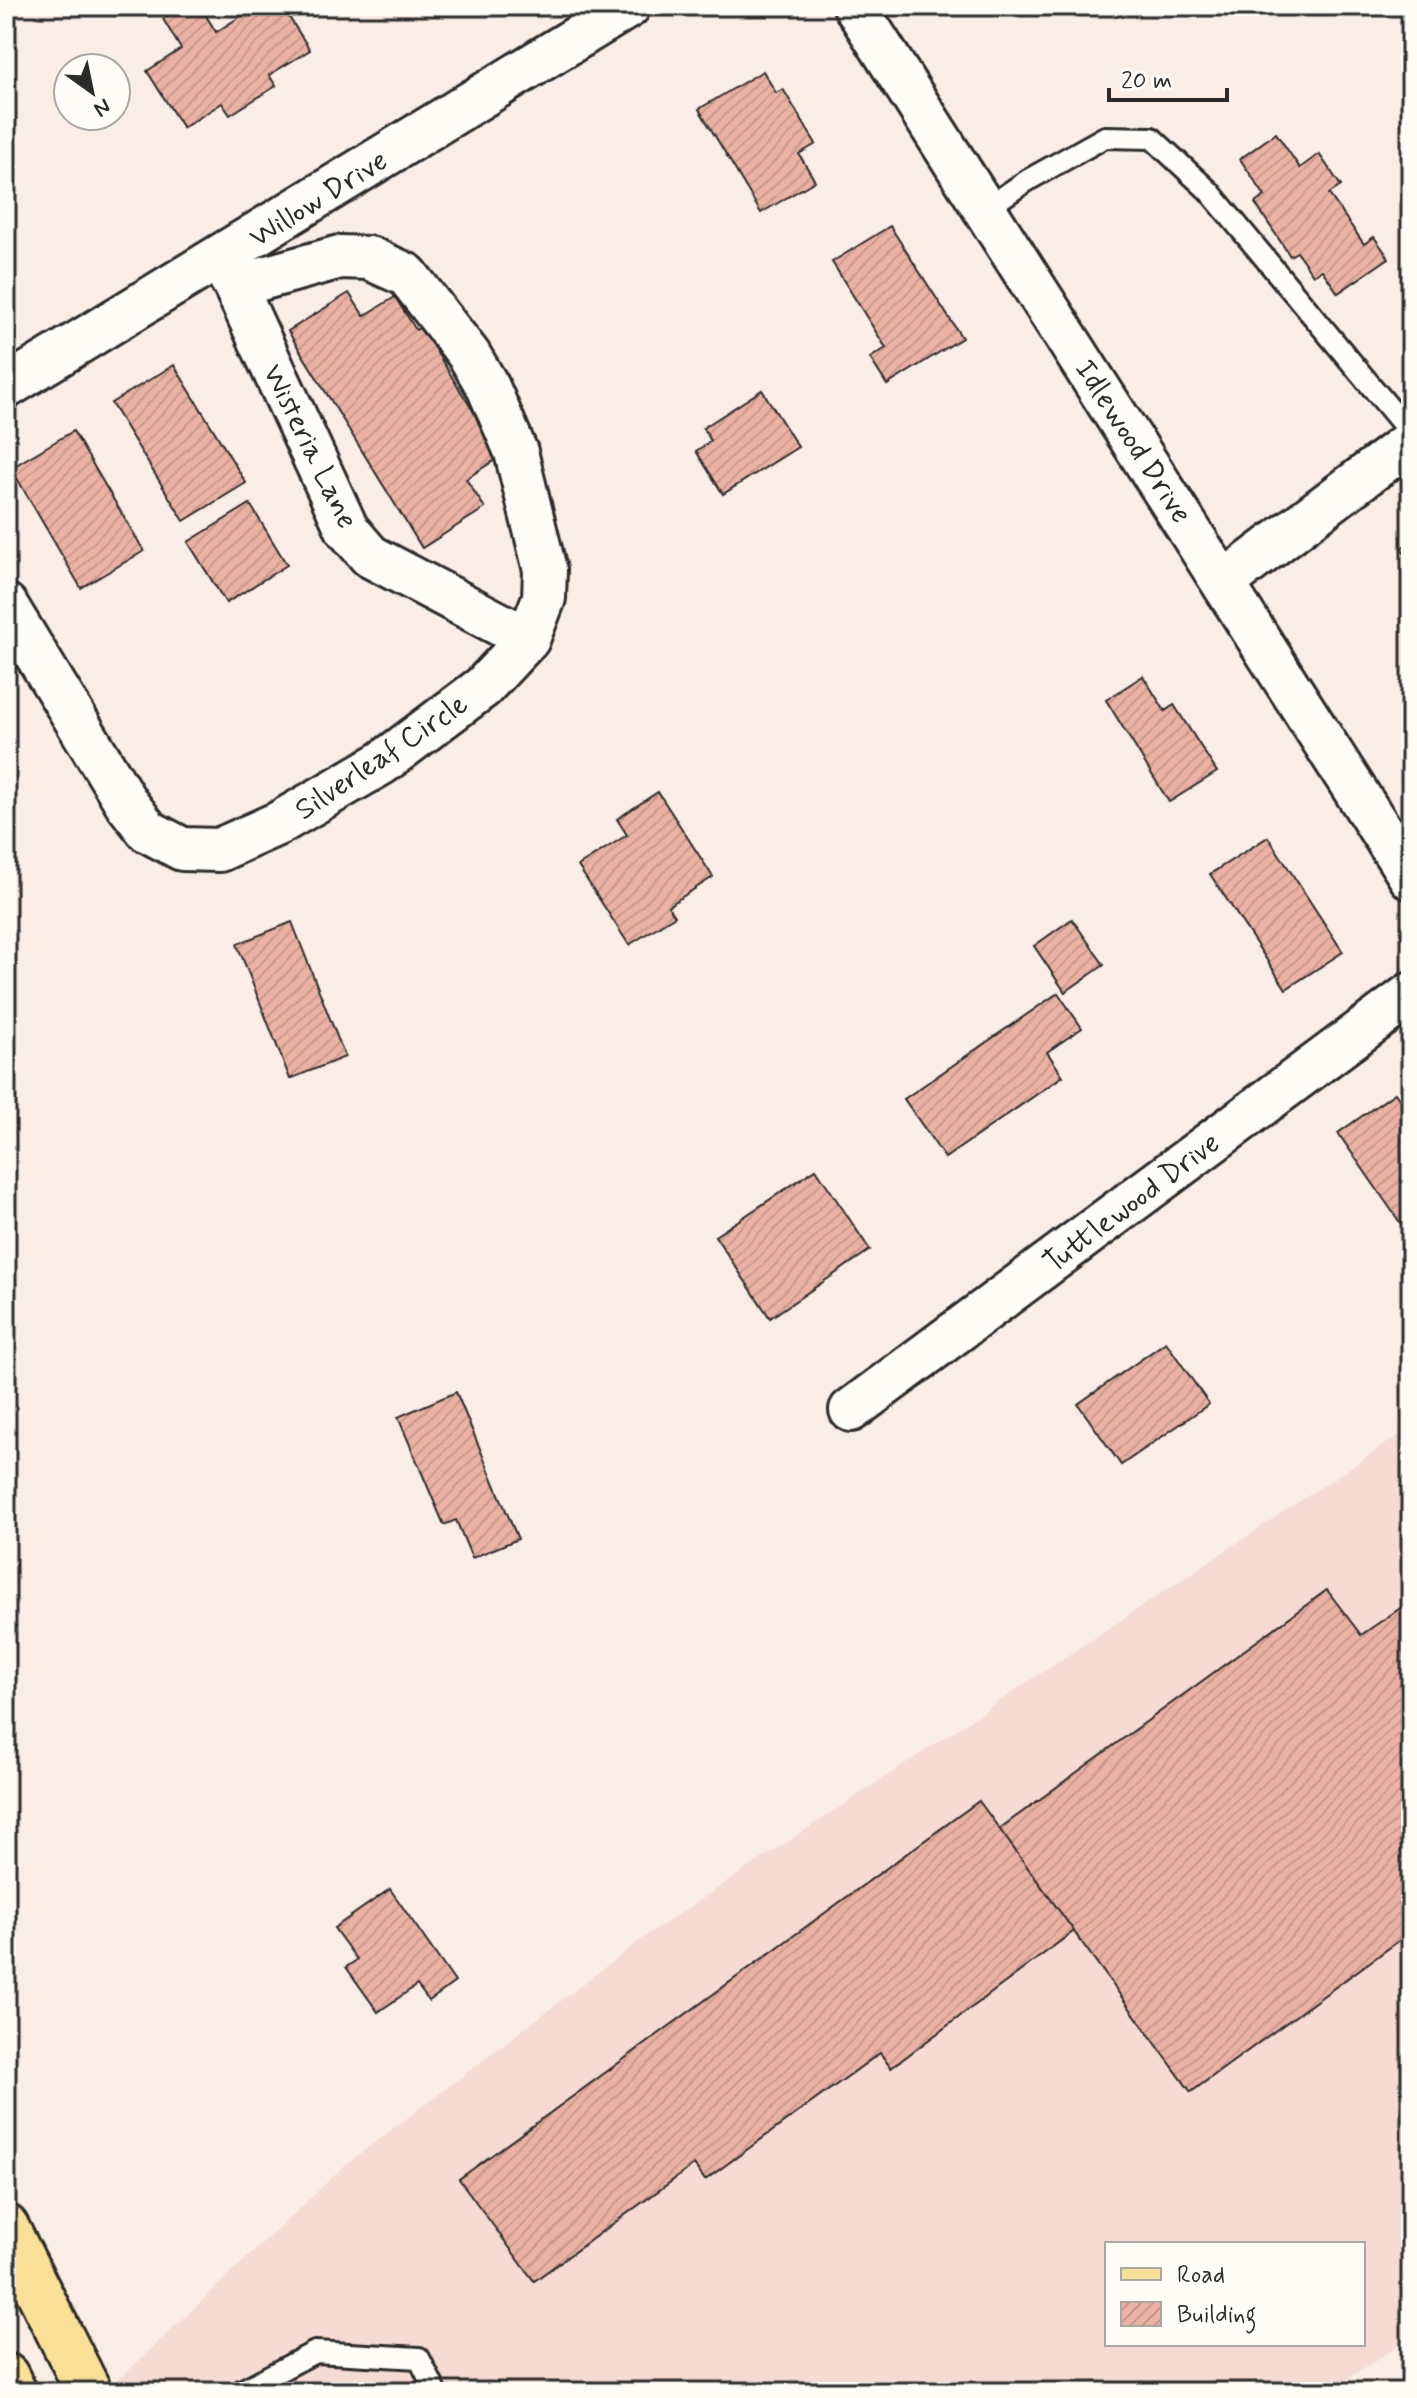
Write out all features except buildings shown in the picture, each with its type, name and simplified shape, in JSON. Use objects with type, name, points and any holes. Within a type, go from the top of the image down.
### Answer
[{"type":"main road","points":[[6,2227],[89,2392]]},
{"type":"main road","points":[[6,2376],[14,2392]]},
{"type":"street","name":"Willow Drive","points":[[6,387],[227,272],[629,6]]},
{"type":"street","name":"Idlewood Drive","points":[[855,6],[1411,878]]},
{"type":"street","name":"Silverleaf Circle","points":[[6,605],[127,804],[148,831],[182,849],[219,850],[279,823],[382,763],[483,687],[528,639],[544,598],[545,570],[516,452],[488,387],[469,355],[407,275],[369,258],[340,257],[227,272]]},
{"type":"street","name":"Wisteria Lane","points":[[227,272],[347,529],[370,556],[528,639]]},
{"type":"street","points":[[1224,582],[1411,441]]},
{"type":"street","name":"Tuttlewood Drive","points":[[851,1410],[1411,994]]},
{"type":"lane","points":[[985,209],[1028,180],[1105,137],[1152,138],[1209,191],[1411,434]]},
{"type":"lane","points":[[239,2392],[315,2352],[419,2358],[436,2392]]},
{"type":"shaded area","points":[[1401,1434],[1411,1449],[1411,2338],[1326,2392],[111,2392],[109,2389],[343,2167],[646,1936]]}]
